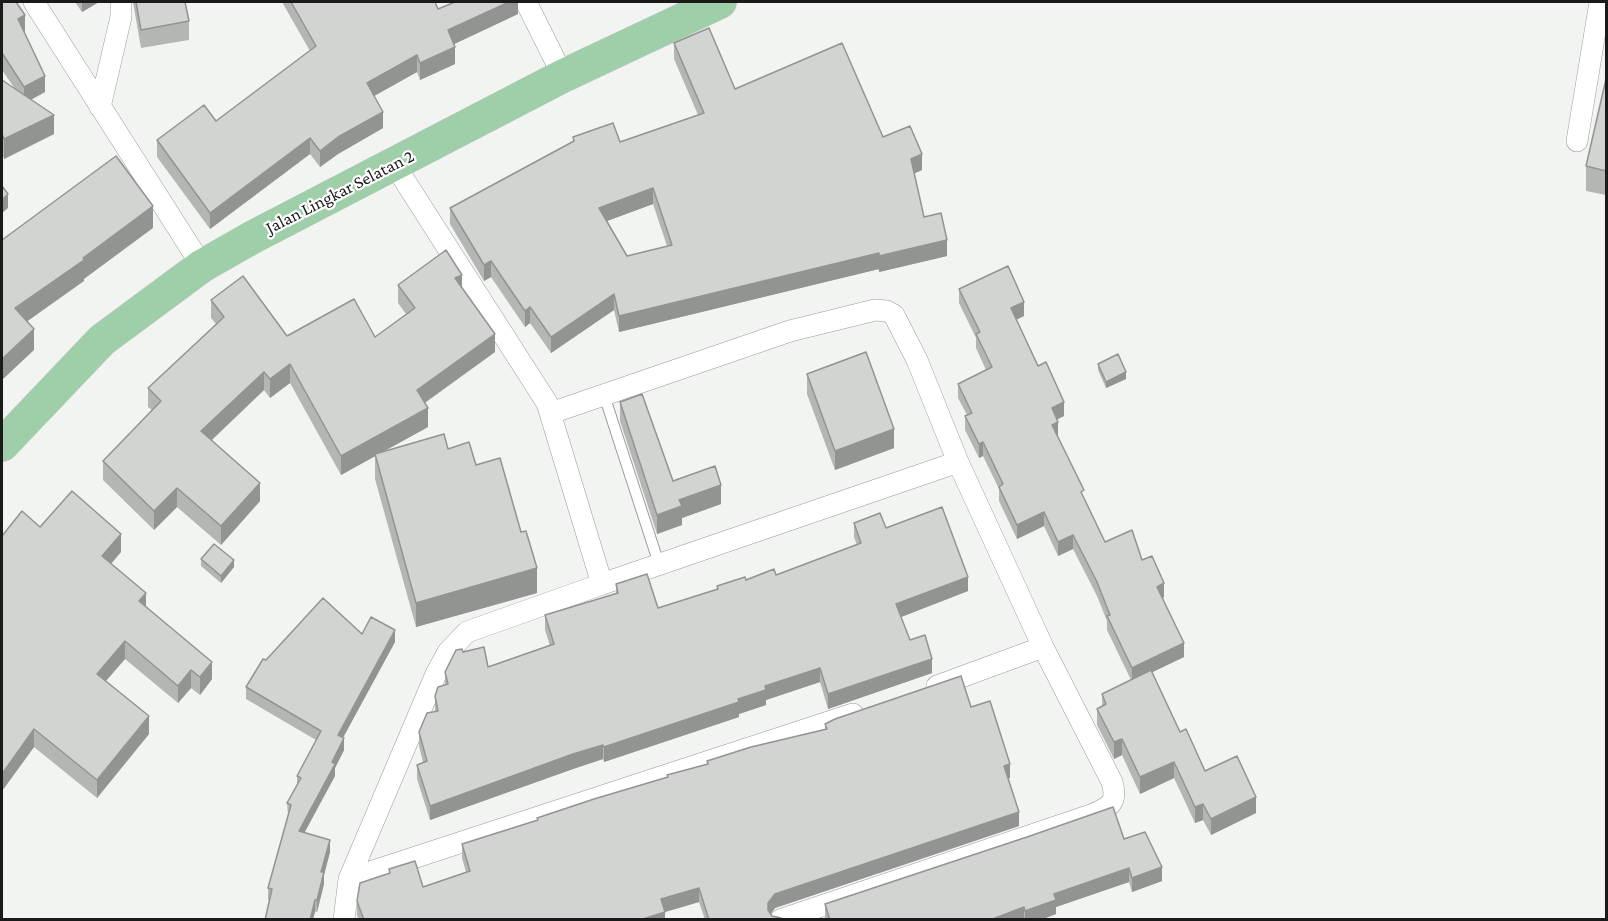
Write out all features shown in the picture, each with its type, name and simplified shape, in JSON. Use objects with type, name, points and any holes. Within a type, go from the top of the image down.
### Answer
[{"type":"highway","name":"Jalan Lingkar Selatan 2","points":[[2,445],[102,340],[202,266],[253,237],[563,76],[720,2]]},
{"type":"street","points":[[34,2],[202,266]]},
{"type":"street","points":[[100,107],[121,17],[121,2]]},
{"type":"street","points":[[526,2],[563,76]]},
{"type":"street","points":[[1577,141],[1600,2]]},
{"type":"street","points":[[394,164],[547,404],[602,584]]},
{"type":"street","points":[[551,413],[790,331],[875,310],[887,311],[894,315],[917,360],[958,462],[1044,647],[1112,782],[1115,793],[1113,802],[1104,810],[780,920]]},
{"type":"street","points":[[344,920],[349,879],[436,674],[448,652],[467,632],[958,462]]},
{"type":"street","points":[[916,693],[1044,647]]},
{"type":"street","points":[[349,879],[873,708]]},
{"type":"lane","points":[[604,395],[658,564]]},
{"type":"building","points":[[2,2],[16,2],[25,15],[18,19],[45,76],[24,87],[2,53]]},
{"type":"building","points":[[136,2],[185,2],[189,21],[141,30]]},
{"type":"building","points":[[291,2],[435,2],[438,9],[455,2],[509,2],[448,30],[455,47],[420,63],[417,55],[367,83],[383,112],[338,137],[320,151],[310,138],[210,213],[157,140],[204,105],[216,121],[316,46]]},
{"type":"building","points":[[709,28],[735,89],[842,43],[883,137],[910,126],[922,154],[911,159],[924,217],[941,213],[947,240],[879,256],[879,253],[619,316],[614,294],[551,337],[530,307],[525,311],[491,261],[484,265],[450,208],[574,141],[573,137],[613,123],[620,142],[704,113],[674,43]],"holes":[[[653,188],[672,245],[627,256],[599,208]]]},
{"type":"building","points":[[1606,79],[1606,171],[1586,166]]},
{"type":"building","points":[[2,80],[54,115],[4,139],[2,134]]},
{"type":"building","points":[[116,156],[153,206],[83,258],[84,260],[15,308],[34,329],[2,359],[2,240]]},
{"type":"building","points":[[2,186],[8,194],[2,200]]},
{"type":"building","points":[[446,250],[462,275],[455,278],[495,334],[417,390],[428,408],[341,456],[290,364],[270,379],[264,372],[201,431],[260,483],[221,526],[177,488],[154,511],[103,461],[161,401],[148,388],[224,317],[211,300],[243,276],[287,336],[354,299],[375,337],[415,308],[398,285]]},
{"type":"building","points":[[1008,266],[1024,302],[1011,308],[1038,366],[1046,362],[1064,402],[1052,408],[1058,422],[1052,425],[1084,490],[1081,492],[1105,542],[1132,530],[1142,560],[1152,556],[1164,583],[1157,587],[1184,643],[1132,668],[1107,616],[1110,615],[1097,582],[1073,535],[1058,542],[1044,512],[1017,525],[999,487],[1003,484],[983,442],[979,444],[965,416],[972,413],[958,384],[992,367],[976,334],[980,332],[959,289]]},
{"type":"building","points":[[866,352],[894,429],[835,451],[807,374]]},
{"type":"building","points":[[1118,354],[1126,372],[1106,382],[1098,364]]},
{"type":"building","points":[[642,394],[673,481],[715,466],[721,485],[679,500],[682,506],[657,515],[620,402]]},
{"type":"building","points":[[444,434],[448,449],[469,442],[476,465],[500,458],[521,532],[526,531],[537,568],[416,603],[375,454]]},
{"type":"building","points":[[72,491],[121,534],[102,556],[146,593],[139,601],[212,662],[200,677],[191,670],[178,686],[125,641],[97,674],[149,716],[97,780],[34,729],[2,774],[2,536],[22,511],[40,527]]},
{"type":"building","points":[[942,507],[968,577],[896,604],[910,640],[925,635],[932,659],[828,694],[820,668],[765,686],[766,690],[738,699],[739,702],[604,747],[603,745],[573,754],[430,806],[417,765],[427,761],[419,732],[427,713],[438,711],[435,696],[438,687],[448,684],[445,672],[456,650],[462,649],[463,652],[484,647],[488,667],[554,644],[545,615],[618,593],[616,584],[647,574],[658,608],[718,589],[717,586],[745,577],[746,580],[774,569],[776,575],[861,543],[854,523],[880,513],[886,528]]},
{"type":"building","points":[[214,544],[234,560],[221,576],[201,559]]},
{"type":"building","points":[[323,598],[362,634],[371,617],[395,630],[338,735],[344,738],[332,762],[335,764],[299,831],[330,840],[321,872],[324,872],[317,900],[315,900],[310,920],[265,920],[272,889],[268,888],[291,805],[287,803],[301,778],[297,776],[321,731],[246,687],[263,659],[266,660]]},
{"type":"building","points":[[1151,670],[1180,732],[1186,729],[1205,771],[1237,756],[1256,797],[1211,819],[1203,804],[1195,807],[1174,762],[1140,777],[1122,739],[1114,742],[1097,709],[1106,704],[1102,694]]},
{"type":"building","points":[[961,676],[971,707],[990,701],[1010,764],[1004,766],[1019,812],[775,894],[768,903],[768,910],[772,916],[782,920],[709,920],[699,888],[661,899],[665,912],[644,920],[364,920],[357,901],[360,883],[390,873],[389,869],[415,861],[423,887],[470,871],[462,844],[538,820],[537,818],[594,799],[668,777],[667,775],[708,764],[707,761],[751,747],[827,729],[825,724],[835,719]]},
{"type":"building","points":[[1113,807],[1124,839],[1145,832],[1162,867],[1132,878],[1129,868],[1054,894],[1056,900],[1025,911],[1024,907],[990,920],[830,920],[825,904]]}]
